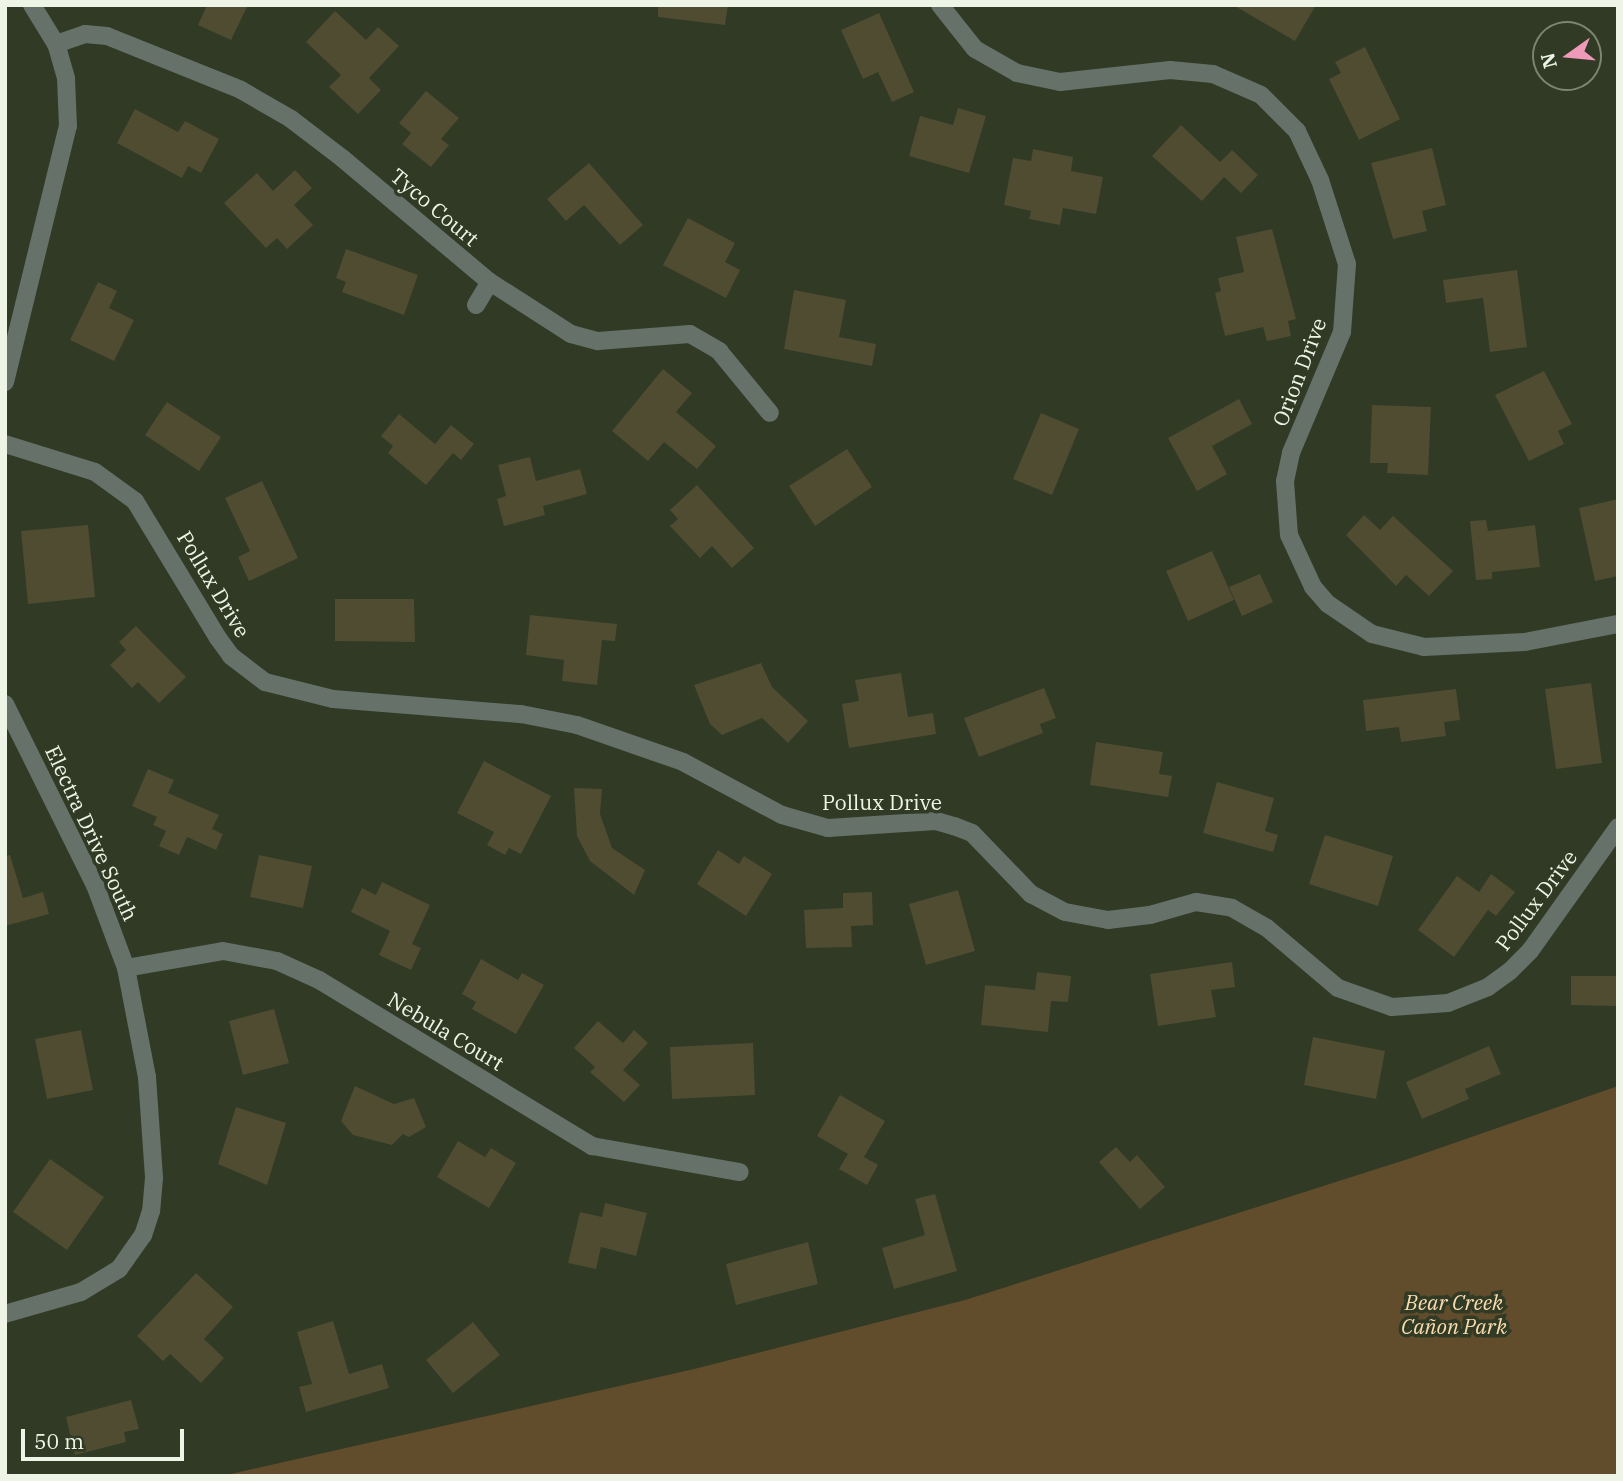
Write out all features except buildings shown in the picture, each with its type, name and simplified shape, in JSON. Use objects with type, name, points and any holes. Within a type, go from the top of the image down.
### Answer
[{"type":"street","points":[[5,382],[68,126],[66,78],[56,44],[32,5]]},
{"type":"street","name":"Orion Drive","points":[[940,5],[975,49],[1017,73],[1060,82],[1170,70],[1213,74],[1261,95],[1297,131],[1320,180],[1347,264],[1342,332],[1291,453],[1284,481],[1289,535],[1313,587],[1328,604],[1372,635],[1424,647],[1525,642],[1618,624]]},
{"type":"street","name":"Tyco Court","points":[[56,44],[85,34],[120,39],[266,103],[342,158],[490,282],[584,340],[690,334],[719,351],[769,413]]},
{"type":"street","points":[[476,305],[490,282]]},
{"type":"street","name":"Pollux Drive","points":[[5,444],[95,472],[135,501],[218,638],[231,656],[265,682],[332,699],[521,714],[577,724],[683,762],[782,815],[828,828],[936,821],[954,826],[972,833],[1031,894],[1065,912],[1108,920],[1150,915],[1196,902],[1222,905],[1267,928],[1338,988],[1392,1007],[1448,1003],[1488,987],[1510,971],[1530,951],[1618,827]]},
{"type":"street","name":"Electra Drive South","points":[[5,704],[95,885],[126,968],[147,1077],[154,1178],[152,1211],[132,1253],[111,1275],[81,1292],[5,1314]]},
{"type":"street","name":"Nebula Court","points":[[126,968],[223,951],[277,961],[319,980],[592,1146],[740,1172]]},
{"type":"green space","name":"Bear Creek Cañon Park","points":[[1618,1086],[1618,1476],[222,1476],[694,1369],[965,1300],[1411,1158]]}]
